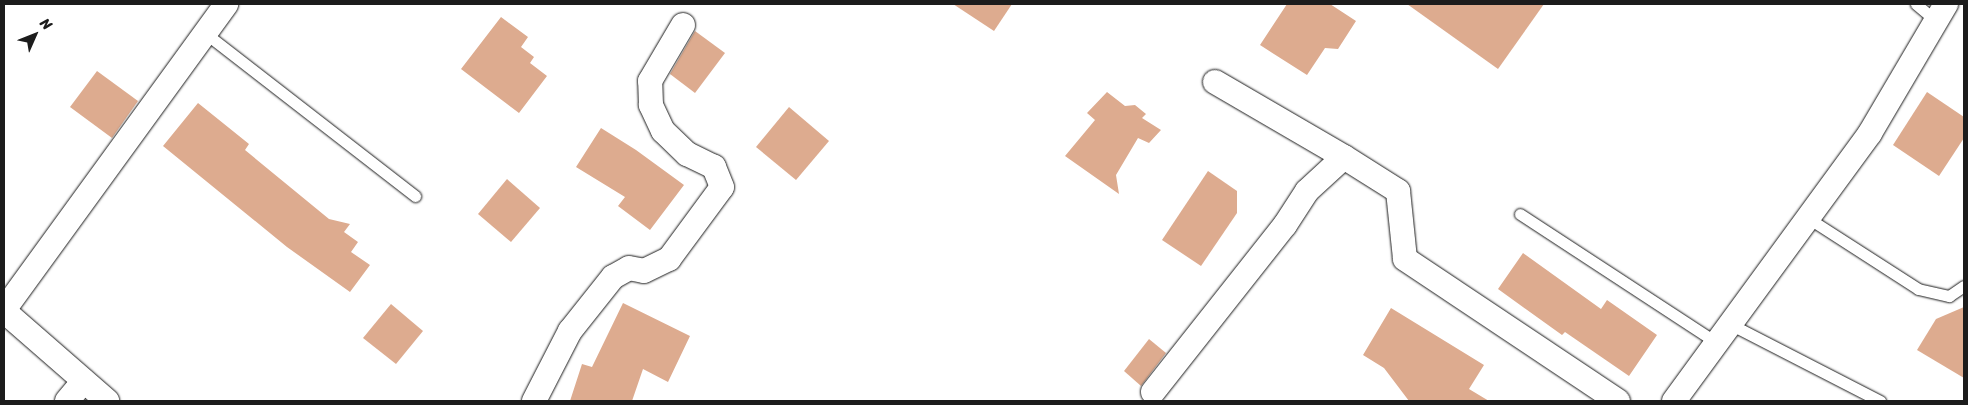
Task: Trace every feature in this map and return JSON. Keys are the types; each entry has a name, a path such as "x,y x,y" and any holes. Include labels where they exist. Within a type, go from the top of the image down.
{"street":[{"path":"107,401 4,310 226,4"},
{"path":"1674,401 1870,133 1941,13"},
{"path":"534,401 570,331 613,276 629,268 644,270 669,259 722,187 714,167 687,154 663,131 651,105 650,81 683,25"},
{"path":"1216,82 1398,191 1405,259 1618,401"},
{"path":"1153,392 1285,225 1307,191 1344,157"},
{"path":"67,401 84,381"}],"lane":[{"path":"1916,4 1941,13"},
{"path":"205,32 415,196"},
{"path":"1520,214 1717,343"},
{"path":"1808,218 1918,289 1949,296 1964,286"},
{"path":"1730,324 1880,401"}],"building":[{"path":"953,4 1012,4 994,31"},
{"path":"1287,4 1330,4 1356,21 1338,49 1325,48 1307,75 1260,45"},
{"path":"1407,4 1544,4 1498,69"},
{"path":"501,17 528,37 521,47 534,57 530,63 547,76 519,113 461,69"},
{"path":"695,31 725,53 695,93 670,74"},
{"path":"97,71 138,101 112,138 70,107"},
{"path":"1107,92 1125,106 1135,105 1146,114 1142,118 1161,130 1149,143 1138,138 1116,175 1119,194 1065,156 1095,120 1087,113"},
{"path":"1927,92 1964,117 1964,138 1939,176 1893,145"},
{"path":"198,103 249,144 245,150 329,219 350,224 344,232 358,242 351,252 370,265 350,292 287,247 163,146"},
{"path":"789,107 829,141 796,180 756,147"},
{"path":"601,128 636,150 684,185 650,230 618,206 625,197 576,167"},
{"path":"1208,171 1237,191 1237,213 1201,266 1162,240"},
{"path":"507,179 540,208 511,242 478,214"},
{"path":"1523,253 1601,309 1607,300 1657,335 1629,376 1565,332 1562,335 1498,289"},
{"path":"623,303 690,336 668,382 643,369 632,401 570,401 582,364 592,367"},
{"path":"391,304 423,331 396,364 363,338"},
{"path":"1964,307 1964,378 1917,350 1936,319"},
{"path":"1391,308 1484,365 1469,389 1489,401 1409,401 1384,368 1363,355"},
{"path":"1149,339 1166,353 1141,386 1124,371"}]}
